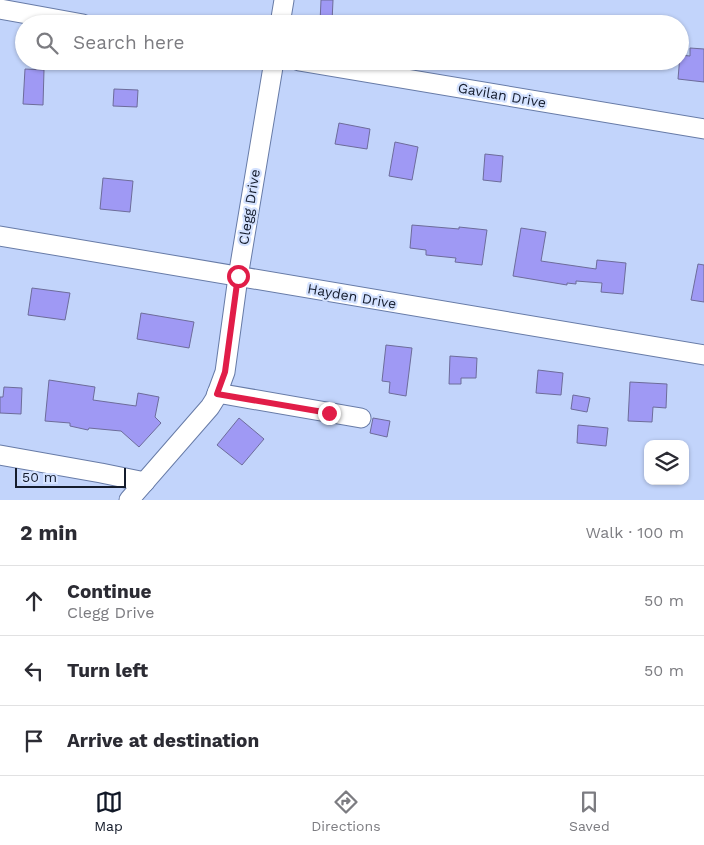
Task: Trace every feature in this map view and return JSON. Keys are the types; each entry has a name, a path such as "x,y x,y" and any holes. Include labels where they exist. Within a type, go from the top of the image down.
{"street":[{"path":"282,15 284,0"},
{"path":"0,9 33,15"},
{"name":"Clegg Drive","path":"129,500 210,407 225,372 238,276 272,70"},
{"name":"Gavilan Drive","path":"353,70 704,129"},
{"name":"Hayden Drive","path":"0,236 704,355"},
{"path":"217,394 361,418"},
{"path":"0,455 145,482"}],"building":[{"path":"321,0 333,0 332,15 320,15"},
{"path":"690,48 704,49 704,82 678,79 679,70 689,70"},
{"path":"25,70 44,70 43,105 23,104"},
{"path":"114,89 138,90 137,107 113,106"},
{"path":"339,123 370,129 367,149 335,144"},
{"path":"395,142 418,147 412,180 389,176"},
{"path":"485,154 503,156 501,182 483,180"},
{"path":"103,178 133,181 130,212 100,209"},
{"path":"412,225 487,230 482,265 455,262 456,258 426,255 426,250 410,248"},
{"path":"521,228 546,232 541,261 596,269 597,260 626,263 623,294 601,292 602,283 576,281 576,284 567,283 567,285 513,276"},
{"path":"698,264 704,265 704,302 691,300"},
{"path":"32,288 70,293 65,320 28,315"},
{"path":"141,313 194,322 189,348 137,339"},
{"path":"386,345 412,348 406,396 389,393 390,382 382,381"},
{"path":"450,356 477,358 476,378 461,378 461,384 449,384"},
{"path":"538,370 563,373 561,395 536,393"},
{"path":"49,380 95,387 93,400 136,406 138,393 159,397 155,417 161,423 139,447 121,431 89,428 88,430 70,426 70,423 45,421"},
{"path":"630,382 667,384 666,408 653,407 652,422 628,421"},
{"path":"4,387 22,388 21,414 0,413 0,397 3,397"},
{"path":"573,395 590,398 587,412 571,409"},
{"path":"239,418 264,439 242,465 217,445"},
{"path":"373,418 390,421 387,437 370,433"},
{"path":"578,425 608,428 606,446 577,443"}],"route":[{"path":"238,276 225,372 217,394 329,413"}]}
